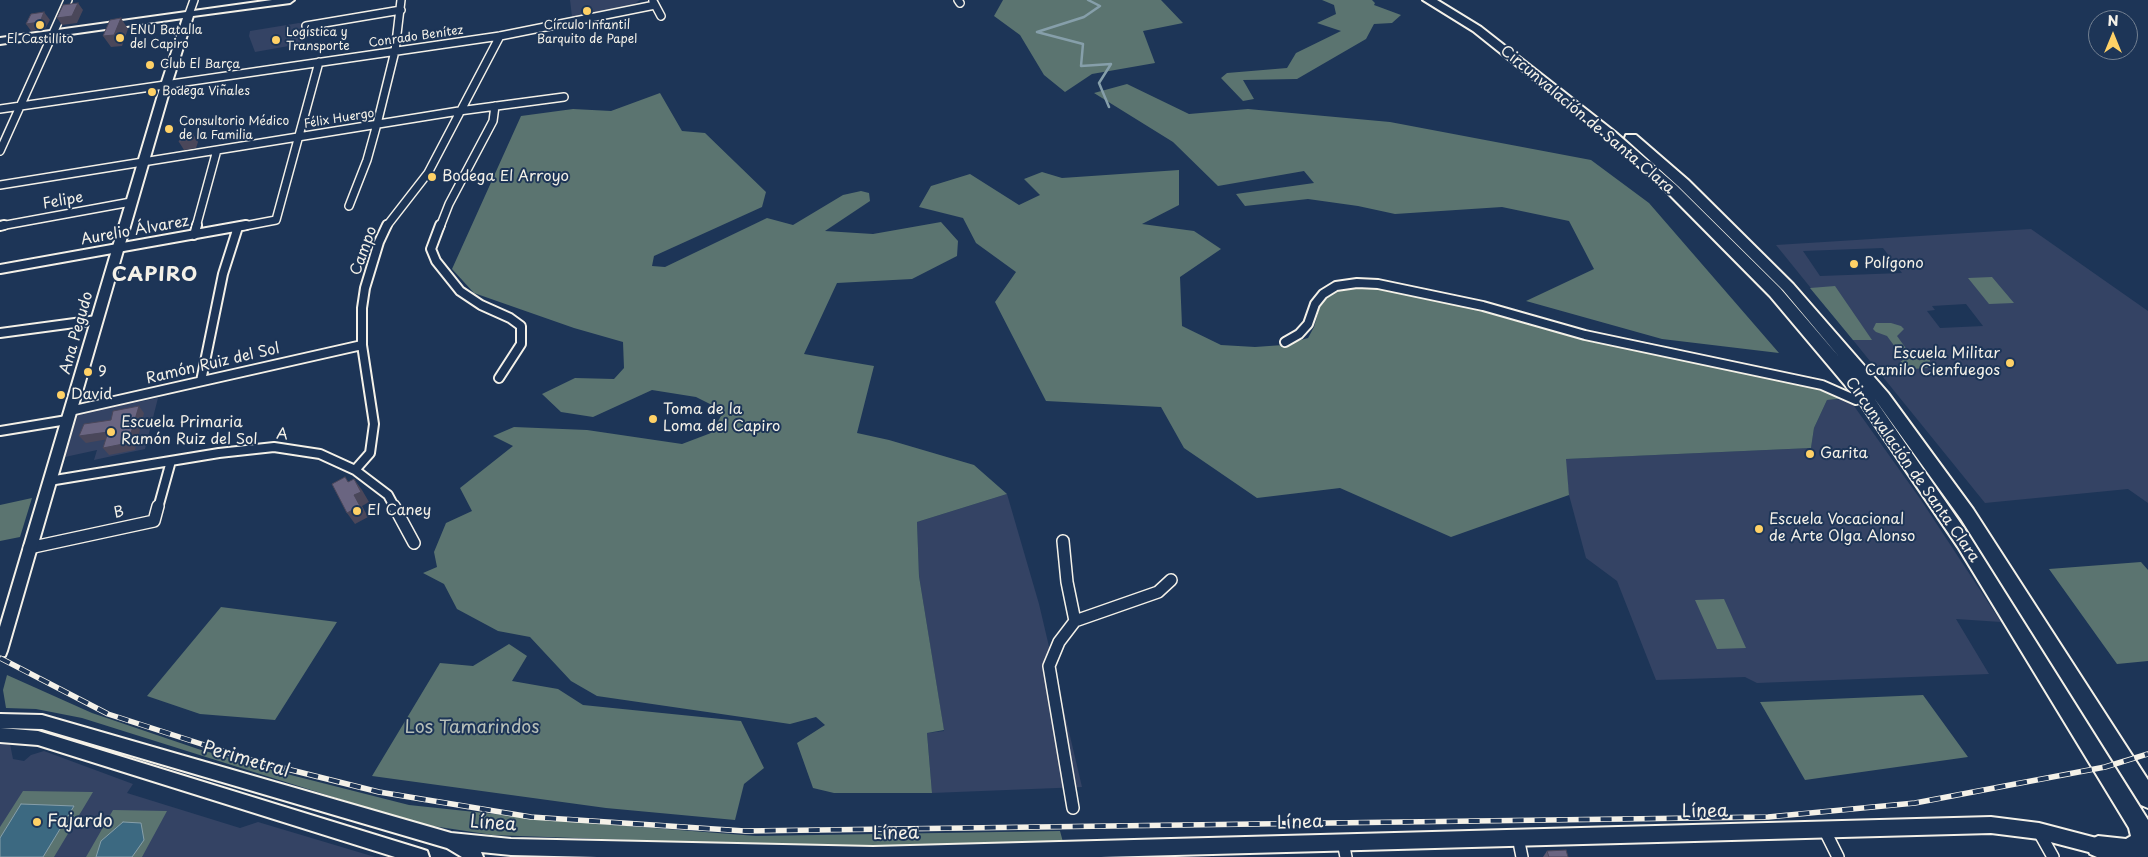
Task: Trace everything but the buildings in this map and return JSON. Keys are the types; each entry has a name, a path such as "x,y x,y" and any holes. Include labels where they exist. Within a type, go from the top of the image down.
{"highway":[{"name":"Circunvalación de Santa Clara","path":"1429,0 1477,30 1611,135 1671,188 1775,292 1967,514 2148,798"},
{"name":"Circunvalación de Santa Clara","path":"1445,0 1489,27 1623,131 1683,183 1788,287 1868,399 1964,542 2143,831"},
{"path":"2098,847 2127,850 2138,845 2143,831"}],"main road":[{"path":"0,41 187,20 221,10 290,0"},
{"name":"Ana Pegudo","path":"0,651 166,85 187,20"},
{"name":"Perimetral","path":"0,721 42,722 450,841 475,857"},
{"path":"2,733 38,738 422,857"},
{"name":"Línea","path":"450,841 512,852 545,847 740,854 873,856 1345,850 1518,837 1991,825 2039,831 2098,847 2148,857"},
{"path":"497,857 512,852"}],"street":[{"path":"0,151 68,0"},
{"path":"187,20 194,0"},
{"path":"349,206 367,160 378,124 395,51 401,0"},
{"path":"654,2 661,16"},
{"name":"Conrado Benítez","path":"0,109 500,36 654,2"},
{"path":"306,26 401,10"},
{"name":"Campo","path":"355,470 370,453 374,424 362,345 362,308 365,288 379,242 388,225 428,173 500,36"},
{"path":"299,137 318,62"},
{"name":"Félix Huergo","path":"0,185 459,111 564,97"},
{"path":"495,106 493,121 449,204 431,249 436,261 460,291 481,305 510,318 521,326 521,344 499,378"},
{"name":"Aurelio Álvarez","path":"0,270 276,220 299,137"},
{"path":"194,235 217,150"},
{"name":"Felipe","path":"0,226 132,202"},
{"path":"201,381 223,274 238,227"},
{"path":"1285,342 1299,334 1308,324 1315,304 1323,294 1336,286 1357,283 1378,284 1483,306 1585,335 1822,386 1868,399"},
{"path":"0,332 97,320"},
{"name":"Ramón Ruiz del Sol","path":"0,431 201,381 362,345"},
{"name":"A","path":"49,481 219,453 274,447 320,454 355,470 388,495 414,543"},
{"name":"B","path":"29,548 154,521 171,461"},
{"path":"1063,541 1067,582 1076,621"},
{"path":"1073,808 1049,666 1059,642 1076,621 1158,592 1171,580"},
{"path":"1824,829 1838,857"},
{"path":"2039,831 2053,857"},
{"path":"1518,837 1522,857"}],"shaded area":[{"name":"Círculo Infantil Barquito de Papel","path":"570,0 640,0 634,4 572,17"},
{"name":"Logística y Transporte","path":"299,23 303,24 300,44 255,52 249,36 250,31"},
{"name":"Escuela Militar Camilo Cienfuegos","path":"2031,229 2148,311 2148,503 2128,489 1985,503 1776,245","holes":["1883,248 1902,273 1820,276 1803,251","1966,304 1983,326 1940,328 1927,311 1935,310 1932,306"]},
{"name":"Escuela Primaria Ramón Ruiz del Sol","path":"158,398 145,449 94,460 97,450 65,457 78,414"},
{"name":"Escuela Vocacional de Arte Olga Alonso","path":"1849,399 1921,500 2001,622 1956,619 1989,674 1757,683 1745,677 1656,680 1617,581 1586,558 1569,495 1565,459 1811,448 1814,428 1827,400"},
{"path":"1007,494 1039,604 1082,787 932,793 927,733 944,731 919,576 917,522"},
{"path":"0,744 10,744 13,759 24,761 31,755 44,751 133,784 127,793 240,828 258,822 375,857 0,857"},
{"name":"Fajardo","path":"21,804 74,806 43,857 0,857 0,838"},
{"path":"123,822 141,823 144,840 132,857 96,857 101,841"}],"green space":[{"path":"1003,0 1161,0 1183,23 1143,31 1155,63 1092,74 1065,92 1044,75 1020,35 994,16"},
{"path":"1322,0 1372,0 1375,3 1374,5 1401,15 1392,23 1374,24 1366,39 1297,79 1243,80 1254,99 1243,101 1221,78 1227,73 1287,68 1296,53 1341,31 1317,23 1336,14 1334,5"},
{"path":"1127,84 1189,114 1248,109 1390,122 1591,160 1649,203 1779,353 1662,339 1526,301 1594,269 1569,221 1502,207 1395,214 1358,206 1308,199 1245,206 1236,194 1314,183 1304,171 1218,186 1173,142 1094,93"},
{"path":"660,93 682,131 705,133 766,192 762,207 654,256 652,266 665,267 767,218 793,225 843,195 861,191 869,193 870,201 825,231 873,234 941,222 958,241 957,256 912,279 837,283 804,354 874,366 857,433 889,440 974,465 1007,494 917,522 919,576 944,730 927,733 932,793 834,793 813,788 797,743 825,725 816,717 790,724 597,696 571,681 530,637 498,631 457,609 444,584 423,573 437,567 434,552 446,523 472,511 460,488 513,446 493,436 514,427 587,430 682,444 711,433 724,411 696,397 652,390 593,417 561,412 542,394 575,378 614,379 624,368 623,342 574,328 474,293 452,269 521,116 573,109 611,111"},
{"path":"1179,170 1179,205 1142,224 1194,231 1221,249 1180,277 1182,326 1221,345 1255,347 1283,345 1308,338 1314,327 1320,306 1327,295 1341,288 1398,289 1826,389 1837,394 1838,399 1827,400 1814,428 1811,448 1566,459 1569,495 1451,537 1340,488 1257,498 1184,448 1161,407 1046,401 995,302 1016,272 976,243 963,218 919,207 931,186 970,174 1019,205 1040,195 1024,179 1042,172 1062,178"},
{"path":"1992,277 2014,303 1989,304 1968,278"},
{"path":"1835,286 1872,340 1853,340 1810,288"},
{"path":"1876,323 1891,323 1901,326 1904,329 1897,336 1910,354 1930,360 1929,366 1927,368 1912,369 1898,364 1904,359 1887,336 1873,329"},
{"path":"32,498 20,537 0,541 0,505"},
{"path":"2141,562 2148,570 2148,661 2117,664 2049,569"},
{"path":"1724,599 1746,648 1717,649 1695,600"},
{"path":"221,607 337,622 275,720 200,714 147,696"},
{"name":"Los Tamarindos","path":"509,644 527,656 512,681 558,689 583,705 741,721 764,768 744,784 735,820 606,808 372,776 440,663 473,666"},
{"path":"7,675 92,713 198,749 409,805 551,820 756,836 1060,831 1063,842 873,849 493,835 419,824 82,718 36,709 6,708 3,690"},
{"path":"1923,695 1968,757 1805,780 1760,702"},
{"name":"Fajardo","path":"23,791 93,792 54,857 0,857 0,827"},
{"path":"113,810 167,811 142,857 86,857"}],"waterway":[{"path":"1088,0 1100,6 1084,17 1037,32 1083,44 1081,66 1111,64 1099,83 1109,107"}],"railway":[{"path":"0,658 108,714 251,760 379,792 531,817 745,831 1768,817 1915,803 2105,767 2148,754"}],"place":[{"name":"Círculo Infantil Barquito de Papel","path":"587,11"},
{"name":"El Castillito","path":"40,25"},
{"name":"ENU Batalla del Capiro","path":"120,38"},
{"name":"Logística y Transporte","path":"276,40"},
{"name":"Club El Barça","path":"150,65"},
{"name":"Bodega Viñales","path":"152,92"},
{"name":"Consultorio Médico de la Familia","path":"169,129"},
{"name":"Bodega El Arroyo","path":"432,177"},
{"name":"Polígono","path":"1854,264"},
{"name":"Escuela Militar Camilo Cienfuegos","path":"2010,363"},
{"name":"9","path":"88,372"},
{"name":"David","path":"61,395"},
{"name":"Toma de la Loma del Capiro","path":"653,419"},
{"name":"Escuela Primaria Ramón Ruiz del Sol","path":"111,432"},
{"name":"Garita","path":"1810,454"},
{"name":"El Caney","path":"357,511"},
{"name":"Escuela Vocacional de Arte Olga Alonso","path":"1759,529"},
{"name":"Fajardo","path":"37,822"}],"district":[{"name":"CAPIRO","path":"155,275"}]}
